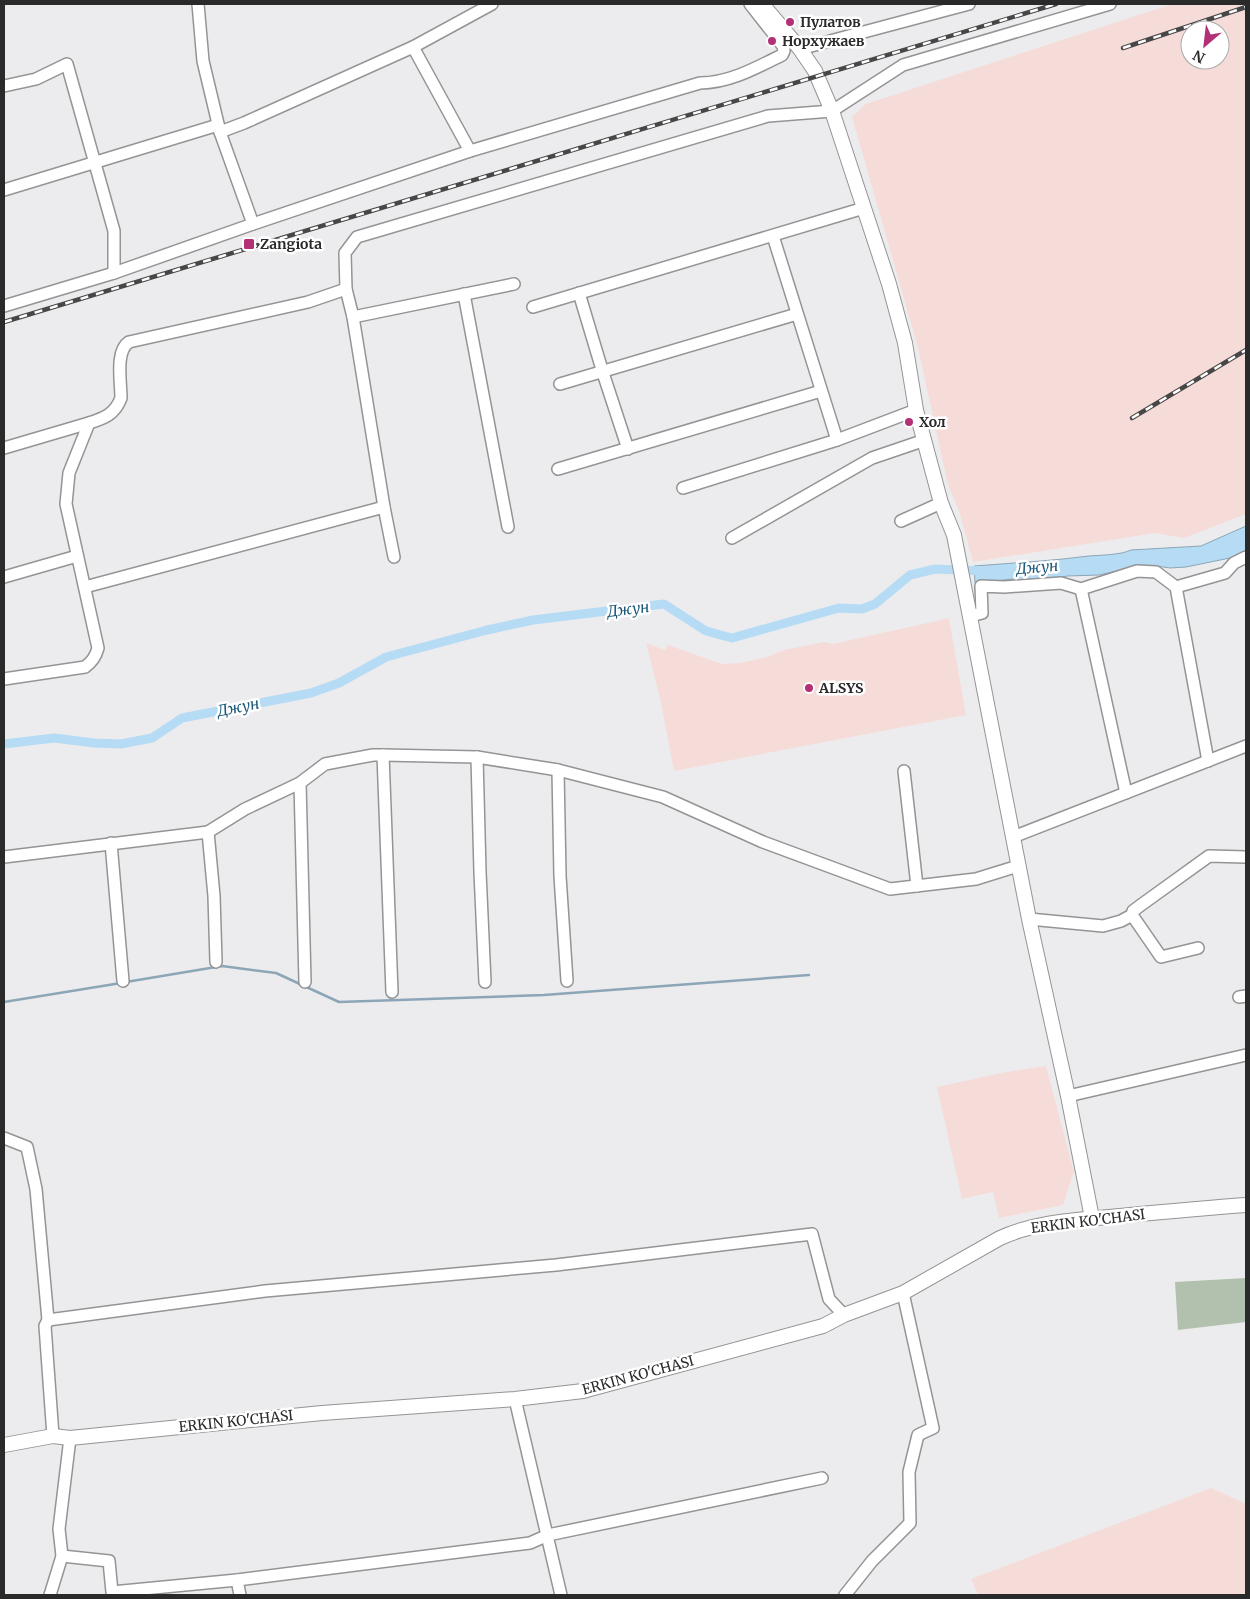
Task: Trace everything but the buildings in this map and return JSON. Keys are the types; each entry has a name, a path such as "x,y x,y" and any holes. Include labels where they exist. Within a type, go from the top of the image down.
{"main road":[{"path":"762,4 800,49 815,71 832,111 889,284 905,343 916,410 941,503 954,535 1018,866 1068,1096 1092,1218"},
{"name":"ERKIN KO'CHASI","path":"4,1444 53,1436 70,1438 322,1413 515,1399 583,1391 823,1326 844,1315 903,1293 1015,1231 1092,1218 1246,1204"}],"street":[{"path":"198,4 204,61 219,129 253,224"},
{"path":"4,190 94,162 244,123 413,46 492,4"},
{"path":"4,306 114,273 470,151 700,83 713,83 735,76 782,55 784,51 783,46 750,4"},
{"path":"800,49 969,4"},
{"path":"394,557 384,507 354,317 346,289 345,253 357,237 768,116 832,111 903,65 1110,4"},
{"path":"413,46 470,151"},
{"path":"4,86 36,79 67,64 114,231 114,273"},
{"path":"533,307 864,208"},
{"path":"773,236 836,440"},
{"path":"354,317 514,284"},
{"path":"4,448 106,418 116,410 121,398 121,352 125,344 308,302 346,289"},
{"path":"579,293 628,449"},
{"path":"464,294 508,527"},
{"path":"560,384 603,373 797,314"},
{"path":"558,470 821,391"},
{"path":"683,488 836,440 916,410"},
{"path":"4,679 85,667 90,663 98,648 86,586 76,556 66,504 69,473 89,423"},
{"path":"732,538 872,458 925,440"},
{"path":"901,520 941,503"},
{"path":"86,586 384,507"},
{"path":"4,577 76,556"},
{"path":"1176,586 1224,573 1234,563 1246,557"},
{"path":"971,616 982,614 981,586 1004,587 1061,583 1081,589 1137,571 1156,572 1176,586 1208,762"},
{"path":"1081,589 1126,793"},
{"path":"1013,836 1246,746"},
{"path":"384,754 392,992"},
{"path":"4,857 208,832 245,809 300,783 325,764 384,754 477,757 558,770 663,796 763,842 890,889 976,879 1018,866"},
{"path":"477,757 485,982"},
{"path":"558,770 560,876 567,981"},
{"path":"904,771 917,886"},
{"path":"300,783 305,982"},
{"path":"208,832 215,913 216,962"},
{"path":"111,843 123,981"},
{"path":"1029,919 1104,926 1121,921 1132,915 1141,905 1209,856 1246,857"},
{"path":"1132,915 1161,957 1198,948"},
{"path":"1068,1096 1246,1055"},
{"path":"4,1138 27,1147 36,1189 48,1320 45,1326 53,1436"},
{"path":"48,1320 264,1291 556,1265 812,1234 829,1299 844,1315"},
{"path":"845,1595 872,1561 910,1523 909,1472 918,1435 932,1428 903,1293"},
{"path":"515,1399 561,1595"},
{"path":"50,1595 62,1556 59,1529 70,1438"},
{"path":"62,1556 109,1561 112,1592 237,1580 530,1543 548,1535 822,1478"},
{"path":"237,1580 240,1595"}],"shaded area":[{"path":"1172,4 1246,4 1246,514 1184,538 1155,533 973,562 959,511 948,485 918,348 852,117 866,104"},
{"name":"ALSYS","path":"949,618 966,715 674,771 661,703 646,643 665,650 668,645 722,664 740,663 767,657 784,650 824,642 833,644"},
{"path":"1046,1066 1074,1172 1063,1205 999,1218 993,1192 962,1199 937,1087 1006,1072"},
{"path":"1211,1488 1246,1504 1246,1595 978,1595 971,1579"}],"green space":[{"path":"1246,1278 1246,1322 1178,1330 1175,1282"}],"water":[{"path":"1246,526 1246,552 1230,558 1186,567 1134,567 1099,575 1067,576 1036,583 1013,579 975,583 974,566 1046,561 1122,553 1131,550 1201,546"}],"waterway":[{"name":"Джун","path":"4,744 54,738 121,744 152,738 182,718 311,693 339,683 386,657 487,630 533,620 664,604 706,631 732,638 839,608 862,609 875,604 910,575 935,569 985,571"},
{"path":"126,982 222,966 276,973 339,1002 544,995 809,975"},
{"path":"4,1002 121,983"}],"railway":[{"path":"4,322 1056,4"},
{"path":"1123,48 1246,7"},
{"path":"1132,418 1246,350"}],"place":[{"name":"Пулатов","path":"790,22"},
{"name":"Норхужаев","path":"772,41"},
{"name":"Zangiota","path":"249,244"},
{"name":"Хол","path":"909,422"},
{"name":"ALSYS","path":"809,688"}]}
